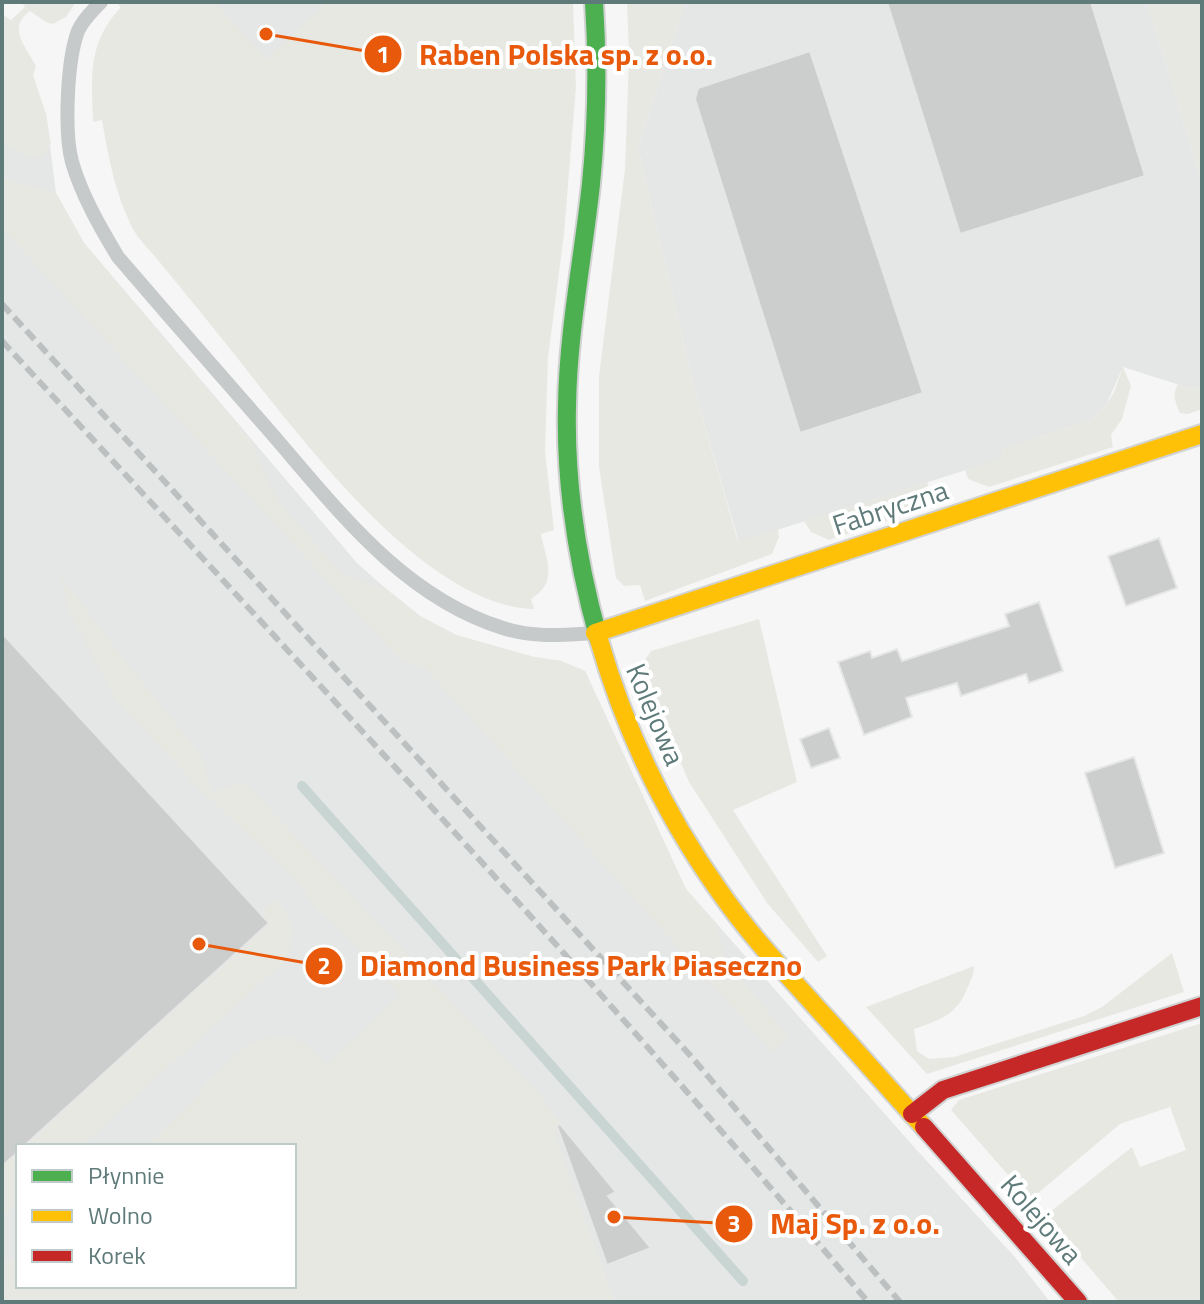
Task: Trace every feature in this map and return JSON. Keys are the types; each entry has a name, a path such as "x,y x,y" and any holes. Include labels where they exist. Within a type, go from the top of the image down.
{"street":[{"name":"Kolejowa","path":"594,2 597,38 595,130 566,402 572,515 595,633 612,688 645,766 685,840 709,876 761,944 1078,1302"},
{"name":"Fabryczna","path":"595,633 1202,434"},
{"path":"912,1114 943,1090 1202,1006"}],"lane":[{"path":"101,2 78,31 73,50 68,89 69,135 71,157 92,213 118,257 357,530 411,580 459,610 506,629 532,635 595,633"}],"shaded area":[{"path":"21,2 76,2 66,17 53,24 30,11 20,24 21,38 36,66 33,75 46,114 51,144 40,158 24,155 2,143 2,14 11,20 25,7"},
{"path":"116,2 338,2 262,62 136,24"},
{"path":"126,2 215,2 266,59 328,2 573,2 576,87 564,234 548,358 545,451 554,530 541,534 548,578 540,592 531,599 534,609 489,600 444,576 400,542 315,455 136,234 116,187 102,120 93,122 94,57 105,29"},
{"path":"627,2 685,2 638,148 697,399 738,541 778,529 779,537 772,554 645,601 640,585 624,586 616,578 599,467 599,376 625,169 629,57"},
{"path":"685,2 1147,2 1202,182 1202,386 1192,389 1123,367 1106,405 1091,420 1002,449 1004,458 739,542 697,399 638,148"},
{"path":"1147,2 1202,2 1202,182"},
{"path":"2,35 46,114 56,193 84,243 357,563 384,587 420,616 456,635 534,657 561,661 585,671 686,889 1014,1256 1050,1302 614,1302 553,1132 562,1126 296,1146 16,1144 16,1260 2,1263"},
{"path":"2,178 56,193 84,243 252,442 281,505 342,573 369,585 384,587 420,616 456,635 534,657 561,661 585,671 686,889 717,924 724,958 789,1038 773,1052 425,668 400,660 2,228"},
{"path":"1123,367 1131,386 1122,419 1111,435 1113,447 989,487 968,479 965,470 1003,458 1001,449 1091,420 1114,392"},
{"path":"1178,384 1192,389 1202,386 1202,409 1188,414 1180,413 1175,398"},
{"path":"928,482 927,491 914,512 829,540 811,532 804,521"},
{"path":"60,575 201,755 212,792 244,782 540,1095 563,1126 554,1133 614,1302 2,1302 2,1263 16,1260 16,1288 296,1288 296,1144 148,1144 196,1098 206,1082 251,1042 280,1036 293,1038 305,1044 327,1064 400,995 332,921 315,908 299,883 200,789 116,700 69,611"},
{"path":"759,619 797,782 733,810 827,956 818,962 767,903 689,782 640,667 651,651"},
{"path":"275,899 287,914 292,935 285,961 83,1144 26,1144 269,924 259,913"},
{"path":"1172,953 1184,992 927,1074 866,1007 974,966 970,982 957,1006 938,1020 914,1029 917,1051 929,1059 954,1057 1084,1016 1102,1007"},
{"path":"1202,1023 1202,1302 1119,1302 1045,1216 1132,1147 1140,1167 1186,1150 1170,1107 1120,1124 1030,1200 951,1110 959,1100"},
{"path":"16,1154 16,1205 2,1217 2,1166"}],"building":[{"path":"887,2 1091,2 1145,176 960,234"},
{"path":"810,51 923,393 800,433 695,99 698,88"},
{"path":"1159,538 1177,588 1126,606 1108,556"},
{"path":"1039,602 1063,671 1029,683 1026,674 961,696 957,683 906,698 912,717 864,735 838,662 870,651 872,658 897,649 902,661 1009,626 1005,614"},
{"path":"2,633 269,923 26,1144 16,1144 16,1154 2,1166"},
{"path":"829,728 840,758 811,768 800,739"},
{"path":"1134,757 1164,853 1115,868 1085,773"},
{"path":"560,1124 616,1192 608,1196 651,1248 607,1265 557,1126"}],"waterway":[{"path":"302,786 743,1281"}],"railway":[{"path":"2,304 689,1054 900,1302"},
{"path":"2,341 549,936 868,1302"}],"traffic: fast":[{"path":"594,2 595,138 570,350 567,436 574,524 599,640"}],"traffic: slow":[{"path":"595,633 1202,434"},
{"path":"599,640 634,739 664,802 700,863 755,937 924,1127"}],"traffic: jam":[{"path":"912,1114 943,1090 1202,1006"},
{"path":"924,1127 1078,1302"}],"place":[{"name":"Raben Polska sp. z o.o.","path":"266,34"},
{"name":"Diamond Business Park Piaseczno","path":"199,944"},
{"name":"Maj Sp. z o.o.","path":"614,1217"}]}
